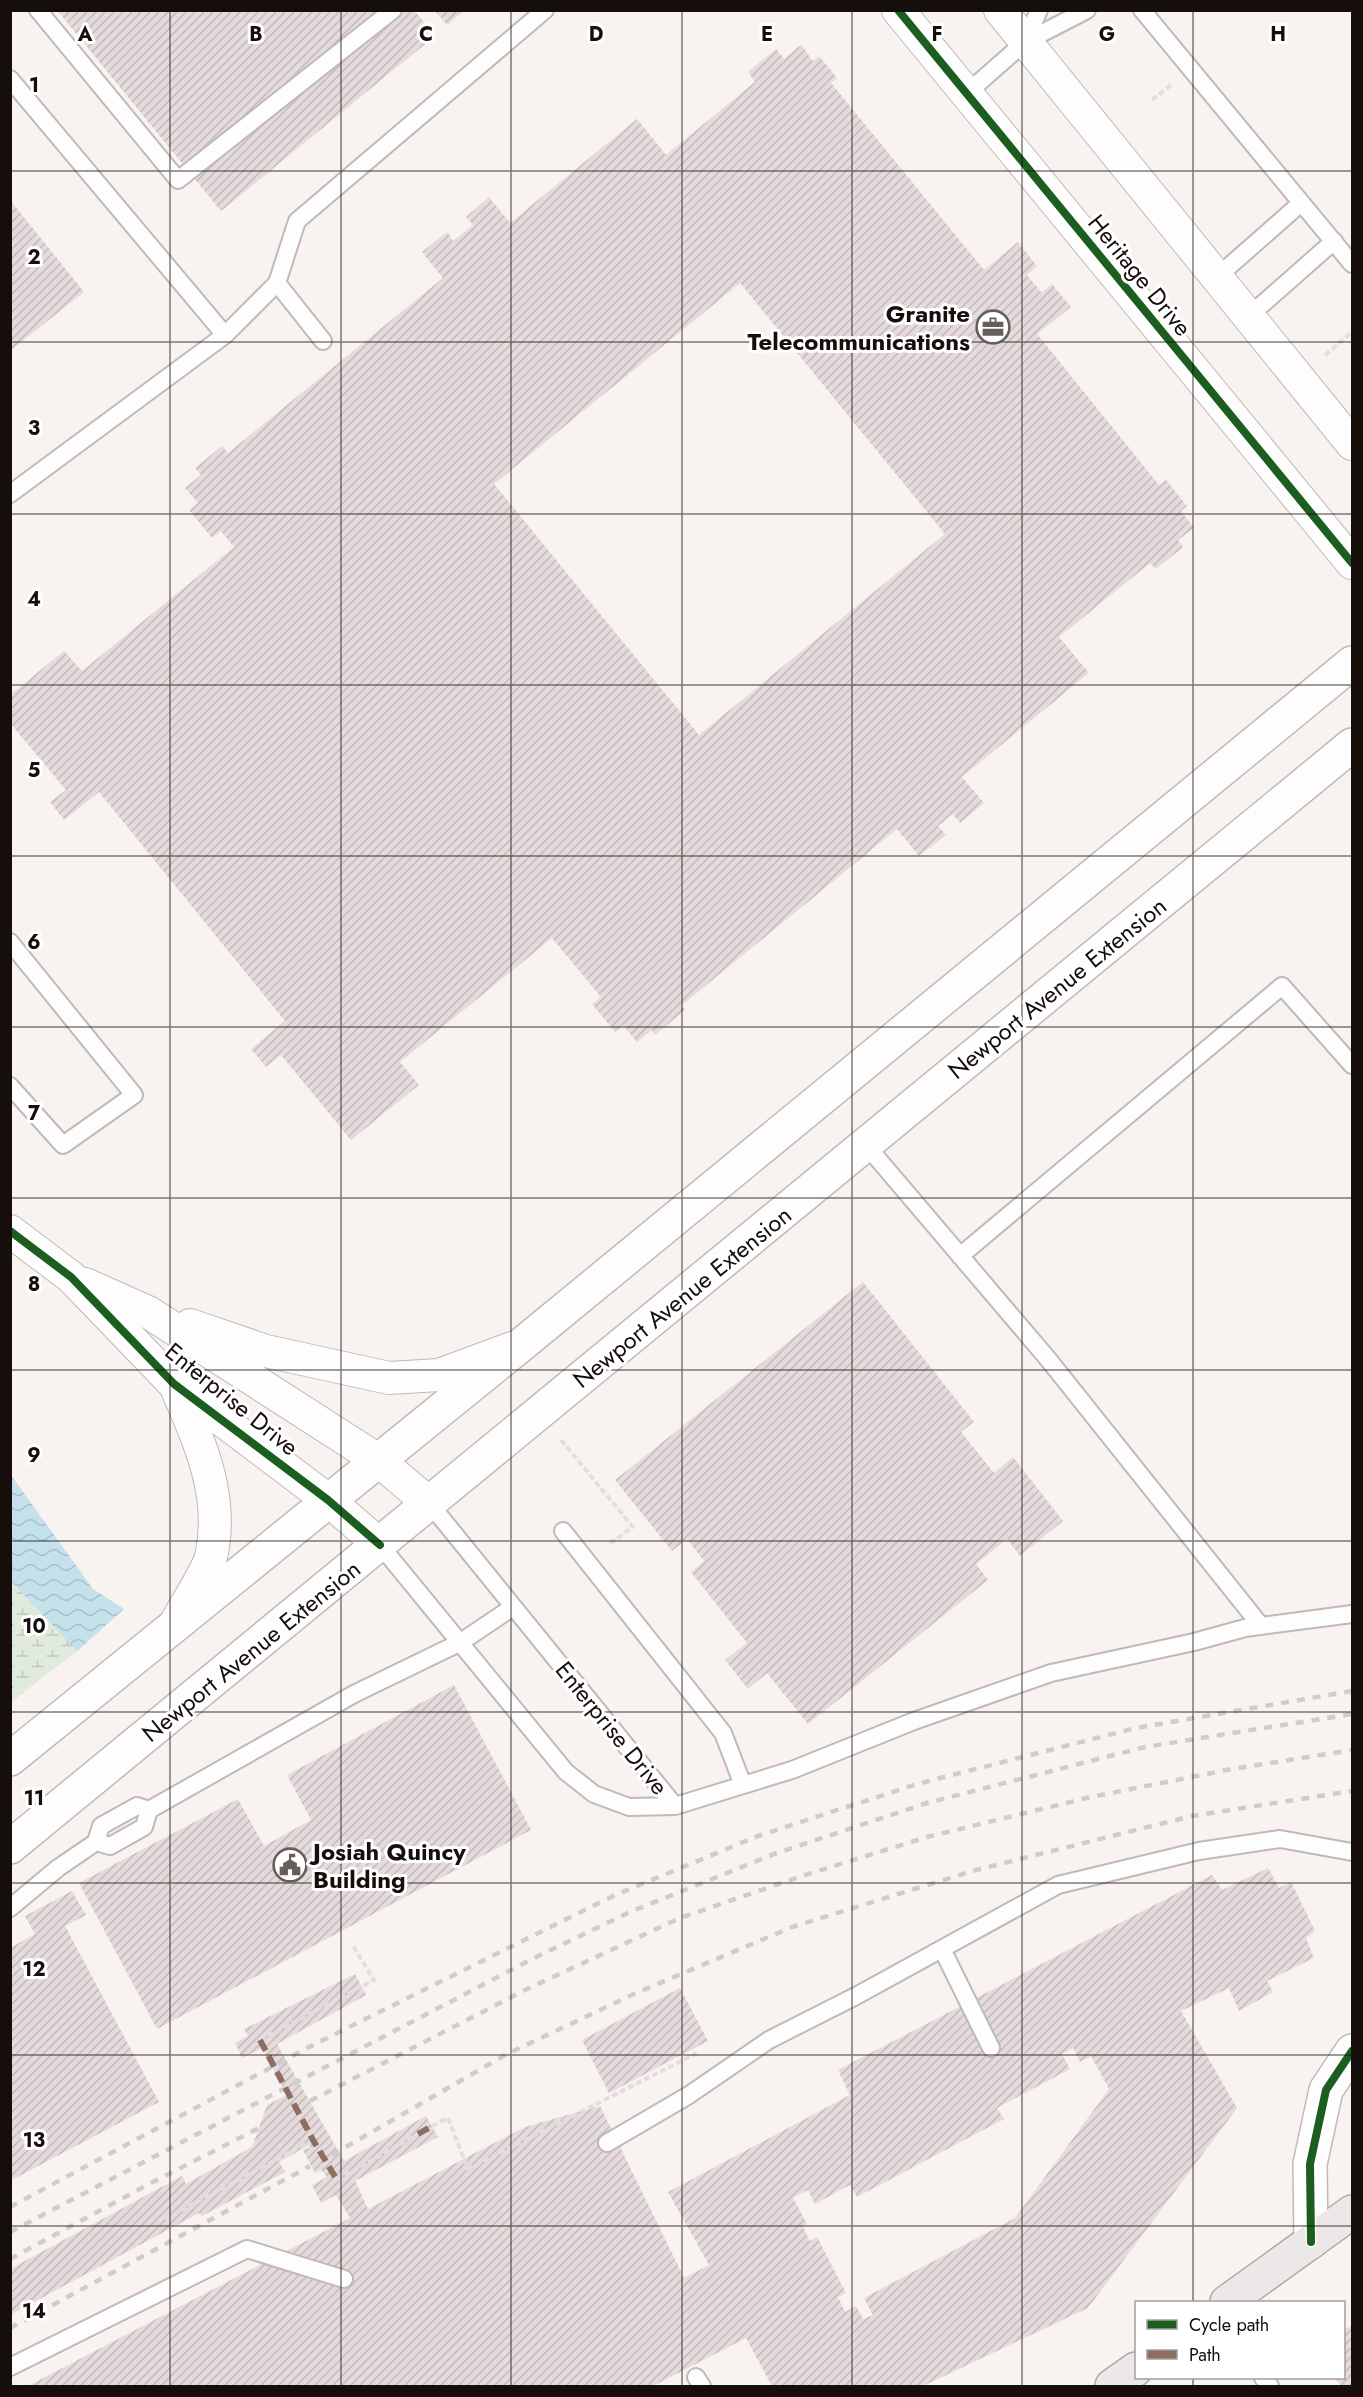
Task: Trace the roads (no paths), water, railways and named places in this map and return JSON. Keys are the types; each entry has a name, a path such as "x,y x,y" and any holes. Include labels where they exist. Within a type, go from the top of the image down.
{"main road":[{"path":"10,1759 521,1345 1353,663"},
{"name":"Newport Avenue Extension","path":"10,1847 1353,745"},
{"path":"1311,2242 1310,2164 1326,2090 1353,2051"},
{"path":"1228,2301 1353,2212"}],"street":[{"name":"Heritage Drive","path":"898,10 1353,563"},
{"path":"1000,10 1351,440"},
{"name":"Enterprise Drive","path":"10,1230 71,1277 174,1384 328,1500 380,1545"},
{"name":"Enterprise Drive","path":"71,1277 148,1312 266,1351 389,1378 439,1376 521,1345"},
{"name":"Enterprise Drive","path":"148,1312 378,1460 430,1504"},
{"name":"Enterprise Drive","path":"174,1384 205,1456 215,1510 211,1559 174,1626"}],"lane":[{"path":"38,10 178,180 393,10"},
{"path":"10,494 225,335 277,283 297,221 545,10"},
{"path":"1025,42 1039,10"},
{"path":"967,93 1025,42 1087,10"},
{"path":"1142,10 1353,264"},
{"path":"10,79 225,335"},
{"path":"1217,277 1302,203"},
{"path":"1249,316 1334,241"},
{"path":"277,283 323,341"},
{"path":"10,942 135,1095 63,1146 10,1086"},
{"path":"960,1256 1282,986 1353,1065"},
{"path":"866,1145 1048,1359 1261,1626"},
{"name":"Enterprise Drive","path":"430,1504 675,1806"},
{"path":"563,1531 723,1733 743,1785"},
{"name":"Enterprise Drive","path":"380,1545 566,1772 594,1794 629,1807 675,1806"},
{"path":"10,1908 58,1868 96,1842 110,1846 144,1827 149,1810 354,1694 461,1642 513,1607"},
{"path":"675,1806 792,1770 914,1721 1051,1673 1261,1626 1353,1614"},
{"path":"607,2143 689,2095 770,2040 1058,1885 1199,1851 1280,1839 1353,1852"},
{"path":"942,1949 991,2048"},
{"path":"10,2367 247,2249 344,2279"}],"water":[{"path":"10,1474 93,1589 124,1609 77,1651 11,1581"}],"railway":[{"path":"10,2207 313,2045 613,1896 758,1836 917,1784 1136,1728 1352,1691"},
{"path":"10,2232 532,1959 630,1912 774,1854 927,1803 1145,1747 1352,1714"},
{"path":"310,2101 525,1990 680,1918 802,1876 927,1837 1091,1797 1232,1769 1352,1750"},
{"path":"332,2155 507,2054 634,1994 792,1927 976,1870 1192,1816 1352,1791"},
{"path":"10,2259 259,2128"},
{"path":"10,2328 310,2166"}],"place":[{"name":"Granite Telecommunications","path":"993,327"},
{"name":"Josiah Quincy Building","path":"290,1865"}]}
